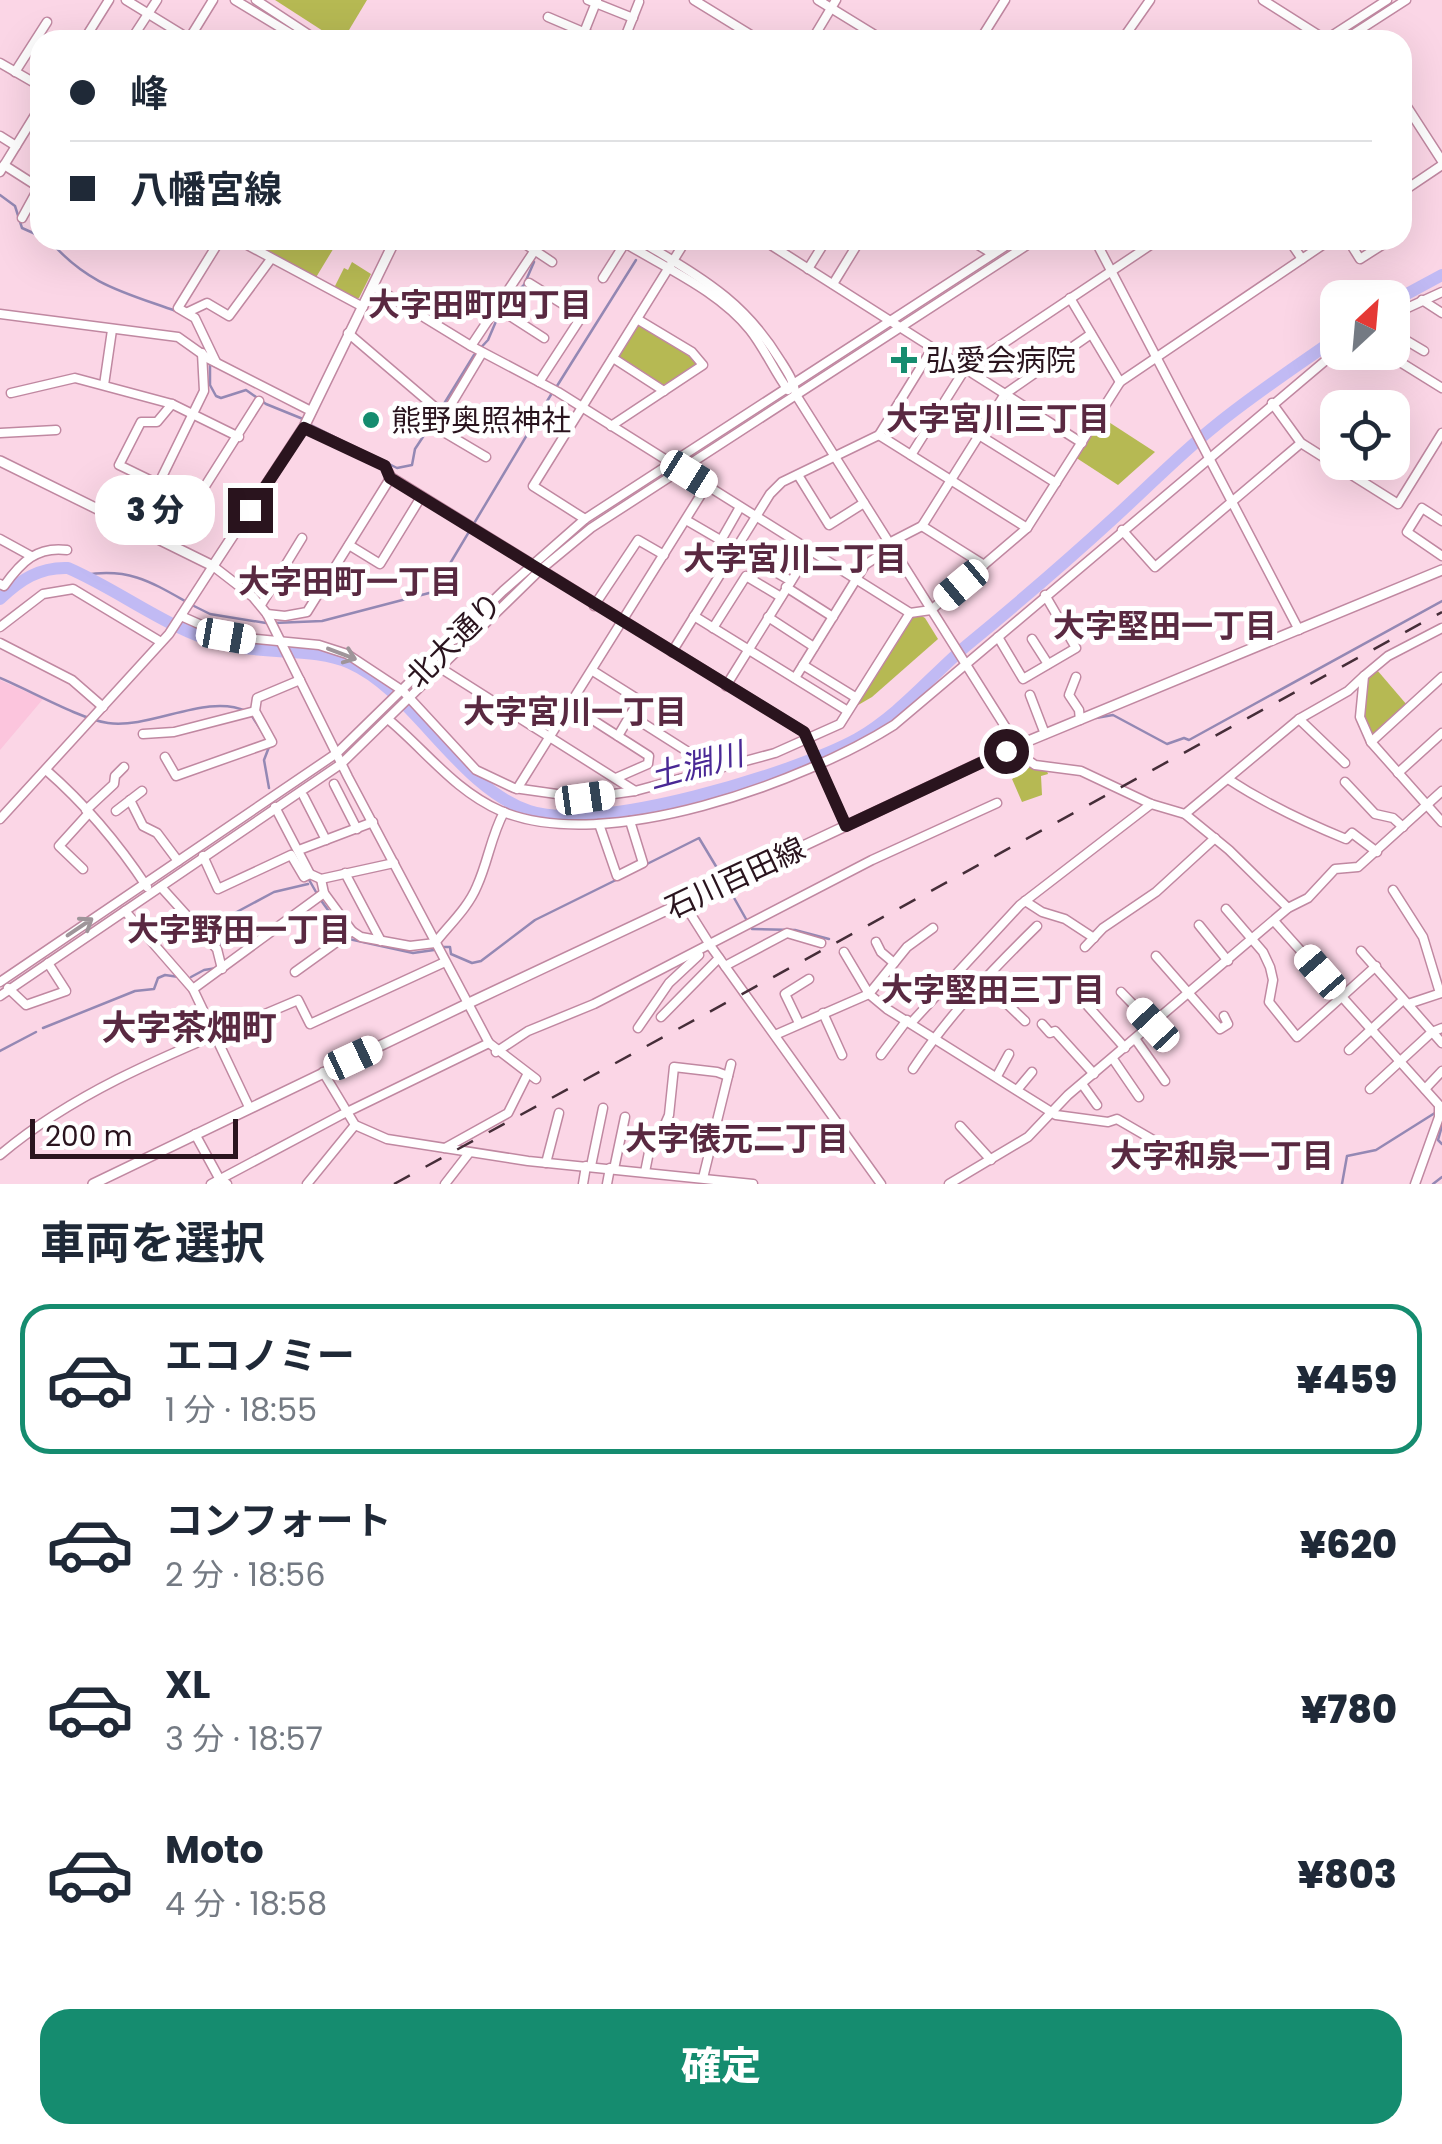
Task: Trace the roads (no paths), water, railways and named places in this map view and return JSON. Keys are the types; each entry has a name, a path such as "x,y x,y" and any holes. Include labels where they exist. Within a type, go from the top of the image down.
{"main road":[{"path":"0,461 214,566 307,421 390,250"},
{"name":"石川百田線","path":"93,1184 1016,746 1442,570"}],"street":[{"path":"90,30 109,0"},
{"path":"126,0 174,30"},
{"path":"138,30 157,0"},
{"path":"196,30 213,0"},
{"path":"236,0 285,30"},
{"path":"256,0 302,30"},
{"path":"694,0 742,30"},
{"path":"818,0 834,4 869,30"},
{"path":"986,30 1005,0"},
{"path":"1129,30 1150,0"},
{"path":"1262,0 1276,4 1312,30"},
{"path":"1341,30 1386,0"},
{"path":"1360,30 1406,0"},
{"path":"584,30 593,1 633,18"},
{"path":"628,30 640,2"},
{"path":"818,30 834,4"},
{"path":"548,17 571,30"},
{"path":"43,30 47,22"},
{"path":"15,72 30,52"},
{"path":"0,63 30,80"},
{"path":"1412,115 1442,163 1412,185"},
{"path":"30,123 2,169 30,183"},
{"path":"0,136 16,146"},
{"path":"22,218 30,205"},
{"path":"158,484 204,391 210,359 195,318 178,308 214,250"},
{"path":"256,250 363,307"},
{"path":"486,457 437,428 440,412 478,350 496,308 536,250 552,262"},
{"path":"603,278 618,250"},
{"path":"638,250 733,300 751,317 1016,746 1035,765 1082,771 1151,804 1185,814 1216,838 1288,908"},
{"path":"651,250 670,266"},
{"path":"585,519 533,486 680,250"},
{"path":"778,250 1082,442"},
{"path":"808,269 820,250"},
{"path":"832,284 854,250"},
{"path":"986,250 993,254"},
{"name":"北大通り","path":"0,982 338,753 585,519 792,389 1000,250"},
{"path":"0,996 341,764 442,668 535,568 792,389 899,328 1020,250"},
{"path":"1101,250 1299,630"},
{"path":"911,455 965,369 1143,250"},
{"path":"1296,250 1302,259"},
{"path":"373,286 612,426 910,612 931,610 1027,528 1120,382 1315,250"},
{"path":"1354,250 1360,260 1375,250"},
{"path":"188,312 207,303 229,316 272,259"},
{"path":"529,284 582,316 539,382"},
{"path":"1410,306 1442,292"},
{"path":"1070,298 1120,382"},
{"path":"1422,300 1442,313"},
{"path":"496,308 544,338"},
{"path":"0,314 178,338 385,466 390,478 804,732 846,826"},
{"path":"612,426 703,365 692,352 637,319"},
{"path":"104,385 112,330"},
{"path":"348,332 440,412"},
{"path":"795,678 869,560 922,526 1004,394 1091,334"},
{"path":"1410,343 1424,351"},
{"path":"672,652 770,494 782,482 880,435 932,349"},
{"path":"613,358 664,391"},
{"path":"390,718 475,798 504,812 562,825 630,821 722,798 820,763 857,748 894,724 1320,364"},
{"path":"1410,368 1442,388"},
{"path":"11,393 75,378 172,404 238,437"},
{"path":"172,404 157,422 141,422 119,465 195,502 259,401"},
{"path":"1272,402 1301,443 1398,504 1442,433"},
{"path":"0,433 56,430"},
{"path":"880,435 1027,528"},
{"path":"979,435 1056,484"},
{"path":"1122,530 1156,566 1301,443"},
{"path":"798,475 829,525 864,503"},
{"path":"268,618 307,612 390,478"},
{"path":"518,789 707,485"},
{"path":"349,545 380,564 422,497"},
{"path":"720,542 740,507"},
{"path":"1442,520 1422,508 1407,532 1442,556"},
{"path":"686,520 833,616"},
{"path":"922,526 984,565"},
{"path":"260,605 302,538"},
{"path":"0,539 31,556"},
{"path":"594,606 638,540 664,556"},
{"path":"0,584 4,586 31,556 50,548 68,550"},
{"path":"726,686 810,551"},
{"path":"0,819 168,634 214,566 260,605 268,618 488,1044 532,1077 508,1113 445,1148"},
{"path":"714,628 746,576 780,597"},
{"path":"0,627 44,594 73,588 161,642"},
{"path":"998,637 1023,678 1076,648 1045,595"},
{"path":"180,618 226,636 253,641 279,639 347,654 402,692 476,770 518,789 585,798 635,791 775,753 810,741 840,724 910,612"},
{"path":"694,616 846,710"},
{"path":"768,617 814,647"},
{"path":"1185,814 1299,719 1348,691 1388,656 1442,628"},
{"path":"1032,639 1048,664"},
{"path":"0,643 72,680 103,708"},
{"path":"803,665 855,697"},
{"path":"442,668 635,791"},
{"path":"593,670 639,700 618,736"},
{"path":"1364,676 1360,717 1371,742 1442,822"},
{"path":"1076,677 1069,694 1080,720"},
{"path":"1371,742 1442,677"},
{"path":"251,712 257,698 300,680"},
{"path":"1030,696 1045,734"},
{"path":"571,706 649,756 648,764 616,778"},
{"path":"142,734 174,732 251,712"},
{"path":"165,757 176,776 269,744 251,712"},
{"path":"630,715 714,769"},
{"path":"1299,719 1345,762"},
{"path":"1398,773 1442,733"},
{"path":"84,869 59,846 114,784 114,776 124,766"},
{"path":"46,770 77,797 114,840 151,893"},
{"path":"1228,779 1302,822 1346,839 1352,833 1377,852"},
{"path":"1345,782 1375,814 1393,818 1403,827"},
{"path":"334,784 357,828"},
{"path":"116,811 142,791"},
{"path":"949,1184 1028,1137 1050,1112 1288,908 1308,898 1335,869 1358,867 1442,791"},
{"path":"304,797 326,840"},
{"path":"271,798 308,875"},
{"path":"130,800 143,826 158,833 178,862"},
{"path":"496,1052 528,1031 711,947 872,860 997,803"},
{"path":"882,1055 909,1021 1025,902 1151,804"},
{"path":"321,879 321,896 352,932 410,946 434,943 470,900 479,883 493,832 504,812"},
{"path":"599,824 617,876 643,862 630,821"},
{"path":"298,850 373,822"},
{"path":"1085,946 1156,892 1216,838"},
{"path":"198,848 218,889 291,856 308,875 321,879 394,862"},
{"path":"345,874 381,942"},
{"path":"161,887 217,949 222,969"},
{"path":"1348,1050 1406,1002 1441,993 1422,937 1393,890"},
{"path":"193,989 321,896"},
{"path":"683,902 711,947 882,1184"},
{"path":"1025,902 1065,919 1094,938"},
{"path":"1226,909 1253,939 1270,967 1273,980 1269,1002 1297,1038 1376,966"},
{"path":"125,911 193,989 249,1107"},
{"path":"1274,920 1425,1089 1441,1114 1415,1184"},
{"path":"1199,925 1228,961"},
{"path":"913,1069 982,980 1037,926"},
{"path":"775,1034 869,994 906,947 933,928"},
{"path":"295,972 352,932"},
{"path":"661,1017 722,962 788,933 820,943"},
{"path":"876,942 894,963"},
{"path":"638,1028 669,983 711,947"},
{"path":"844,952 869,994 1050,1112 1108,1122 1118,1118 1155,1141"},
{"path":"1362,952 1437,1030 1442,1043"},
{"path":"1156,956 1220,1028 1228,1024 1224,1016"},
{"path":"0,1155 66,1106 298,1000 310,1024 445,962"},
{"path":"0,982 26,1005 66,991 48,963"},
{"path":"799,1023 785,994 809,979"},
{"path":"982,980 1025,1021"},
{"path":"1122,992 1153,1025"},
{"path":"1087,1005 1126,1048"},
{"path":"823,1013 842,1056"},
{"path":"1042,1024 1050,1033 1056,1031 1094,1074"},
{"path":"1370,1089 1437,1030"},
{"path":"1136,1040 1165,1081"},
{"path":"195,1134 220,1182 488,1044"},
{"path":"997,1076 1009,1054"},
{"path":"1113,1059 1138,1097"},
{"path":"703,1178 730,1064"},
{"path":"645,1172 650,1148 669,1115 674,1067 728,1076"},
{"path":"1425,1089 1442,1071"},
{"path":"324,1072 355,1125 387,1138 546,1163 753,1184"},
{"path":"1016,1090 1032,1072"},
{"path":"1082,1084 1097,1105"},
{"path":"583,1184 603,1108"},
{"path":"546,1163 559,1113"},
{"path":"607,1184 625,1117"},
{"path":"307,1184 355,1125"},
{"path":"960,1126 992,1160"},
{"path":"445,1184 468,1153"}],"waterway":[{"path":"0,195 15,206 22,228 30,232"},
{"path":"58,250 92,277 176,311"},
{"path":"557,386 636,260"},
{"path":"442,407 474,355 488,340 503,305 524,285 534,262"},
{"name":"土淵川","path":"1410,292 1442,275"},
{"name":"土淵川","path":"0,599 31,576 68,568 202,637 238,647 321,655 350,663 395,695 480,782 529,811 560,816 646,807 789,768 828,753 872,729 1202,437 1320,350"},
{"path":"210,363 210,385 216,396 246,390 266,404 303,419"},
{"path":"274,623 322,621 433,592 552,393"},
{"path":"385,462 397,468 412,465 415,449 438,414"},
{"path":"309,424 378,459"},
{"path":"84,575 113,573 137,578 185,601"},
{"path":"1096,718 1113,715 1167,744 1189,740 1442,601"},
{"path":"192,605 210,614 266,623"},
{"path":"0,678 108,723 142,721 214,706 246,711"},
{"path":"252,716 264,735"},
{"path":"269,747 264,760 269,788"},
{"path":"645,865 699,838 723,878"},
{"path":"308,878 316,892"},
{"path":"443,947 450,947 451,954 472,963 481,961 535,920 620,878"},
{"path":"220,947 233,914 274,892 308,884"},
{"path":"729,889 746,919"},
{"path":"320,899 349,939 413,953 434,950"},
{"path":"752,929 795,930 829,939"},
{"path":"191,977 217,968"},
{"path":"43,1028 135,991 154,989 158,978 165,975 179,977"},
{"path":"0,1051 36,1032"},
{"path":"1342,1184 1347,1156 1376,1150 1438,1111"},
{"path":"1442,1126 1438,1140 1442,1144"},
{"path":"1433,1184 1442,1177"}],"railway":[{"path":"394,1184 1442,612"}],"place":[{"name":"弘愛会病院","path":"904,360"},
{"name":"熊野奥照神社","path":"371,420"}],"district":[{"name":"大字田町四丁目","path":"480,304"},
{"name":"大字宮川三丁目","path":"998,418"},
{"name":"大字宮川二丁目","path":"795,558"},
{"name":"大字田町一丁目","path":"350,581"},
{"name":"大字堅田一丁目","path":"1165,625"},
{"name":"大字宮川一丁目","path":"575,711"},
{"name":"大字野田一丁目","path":"239,929"},
{"name":"大字堅田三丁目","path":"993,989"},
{"name":"大字茶畑町","path":"189,1027"},
{"name":"大字俵元二丁目","path":"737,1138"},
{"name":"大字和泉一丁目","path":"1222,1155"}]}
